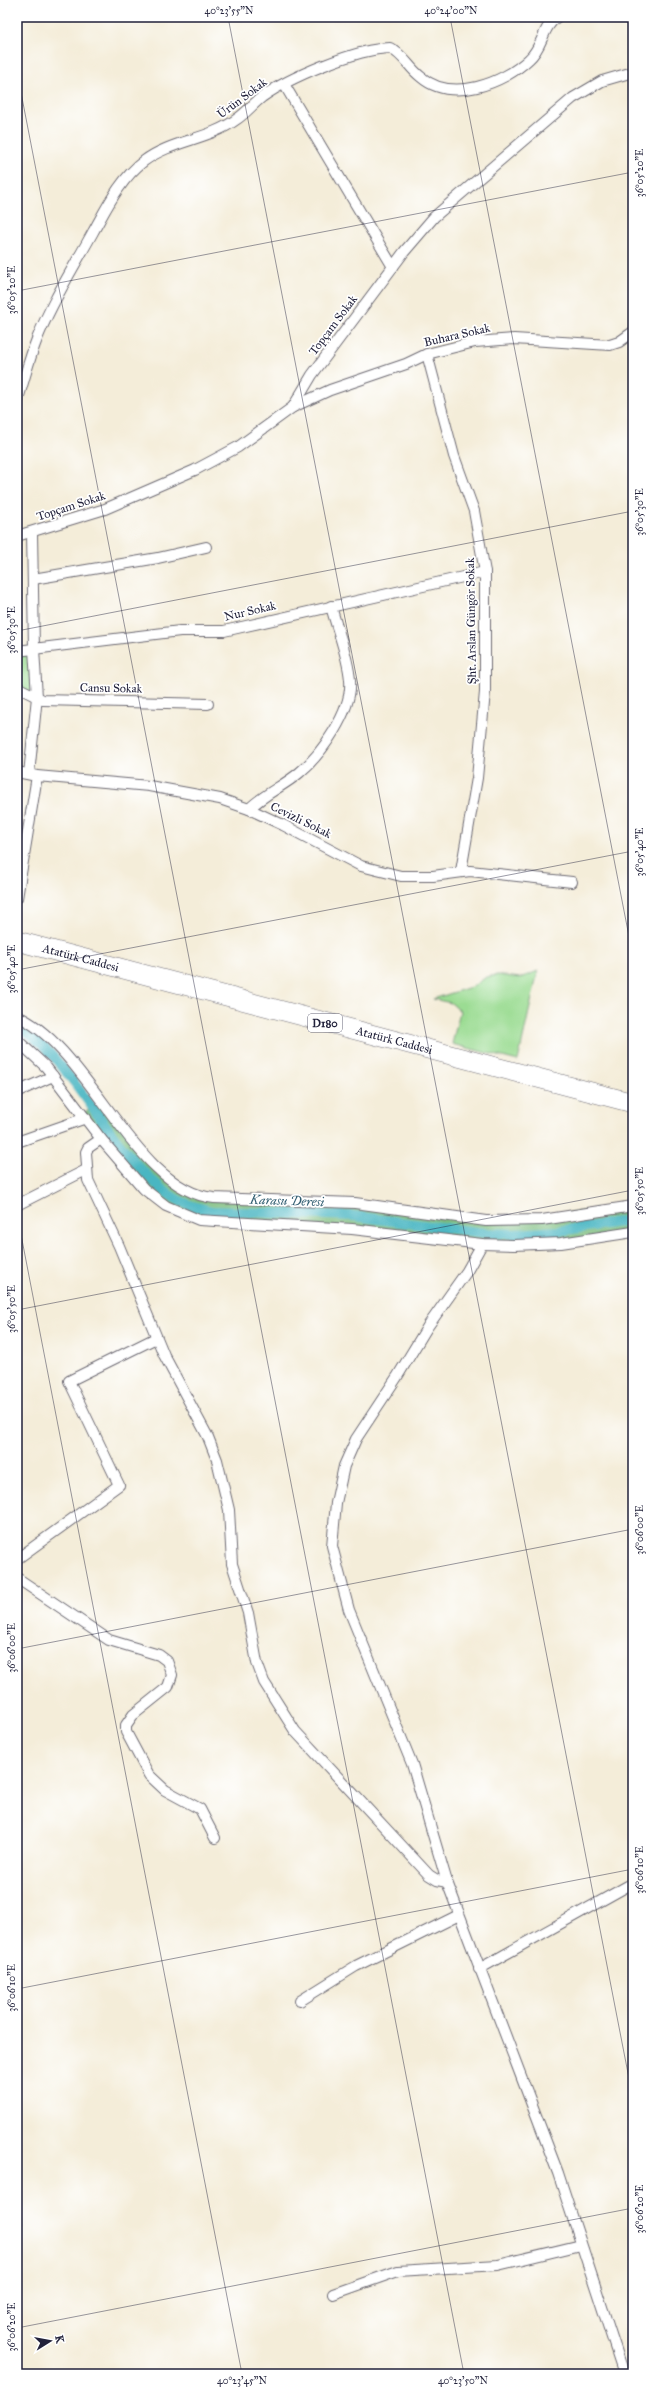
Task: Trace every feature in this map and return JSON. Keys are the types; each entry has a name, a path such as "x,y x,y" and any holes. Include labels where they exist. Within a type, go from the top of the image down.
{"highway":[{"name":"Atatürk Caddesi","path":"17,929 633,1090"},
{"name":"Atatürk Caddesi","path":"17,941 633,1103"}],"street":[{"name":"Ürün Sokak","path":"17,402 37,338 59,292 104,212 124,181 145,161 168,149 222,130 261,98 306,73 370,51 390,48 403,57 420,77 440,88 449,90 475,87 502,77 530,59 540,45 547,27 557,17"},
{"name":"Topçam Sokak","path":"17,536 105,509 205,465 238,447 293,407 312,374 393,267 434,217 573,98 602,81 633,72"},
{"path":"284,84 393,267"},
{"name":"Buhara Sokak","path":"293,407 330,390 406,364 427,354 475,342 502,339 610,345 618,342 633,332"},
{"name":"Şht. Arslan Güngör Sokak","path":"427,354 454,456 474,511 485,572 484,695 477,778 461,871"},
{"path":"17,898 33,775 37,697 34,649 32,532"},
{"path":"33,578 158,558 206,547"},
{"name":"Nur Sokak","path":"17,651 180,631 224,631 485,572"},
{"path":"249,809 262,796 297,775 317,757 346,705 350,687 349,671 331,606"},
{"name":"Cansu Sokak","path":"17,687 44,700 208,704"},
{"name":"Cevizli Sokak","path":"17,772 33,775 183,790 220,799 249,809 367,868 401,876 419,877 461,871 572,882"},
{"path":"17,1016 33,1025 62,1053 142,1151 162,1172 195,1195 214,1198 355,1203 486,1221 542,1220 633,1206"},
{"path":"17,1040 53,1076 101,1139 153,1197 176,1211 199,1220 352,1229 482,1244 544,1244 633,1232"},
{"path":"17,1092 53,1076"},
{"path":"17,1142 86,1118"},
{"path":"101,1139 88,1148 86,1170 88,1180 120,1246 156,1338 217,1460 229,1510 233,1569 248,1613 257,1663 270,1694 295,1731 347,1789 429,1875 437,1880 447,1882"},
{"path":"17,1205 86,1170"},
{"path":"482,1244 467,1271 428,1326 397,1378 356,1439 344,1466 336,1503 331,1537 334,1558 348,1610 412,1764 447,1882 550,2152 624,2374"},
{"path":"17,1559 119,1485 68,1381 156,1338"},
{"path":"17,1578 109,1640 159,1655 167,1661 172,1675 168,1687 133,1715 126,1724 126,1732 149,1775 165,1790 200,1809 215,1838"},
{"path":"479,1969 633,1883"},
{"path":"300,2002 356,1966 459,1915"},
{"path":"332,2294 398,2271 498,2265 581,2245"}],"green space":[{"path":"34,649 37,697 17,687 17,651"},
{"path":"538,971 518,1061 452,1044 460,1011 451,1003 433,999 474,986 486,977 498,975 520,978"},
{"path":"101,1101 142,1151 195,1195 355,1203 486,1221 633,1206 633,1232 544,1245 228,1223 166,1206 82,1114"},
{"path":"17,2203 22,2228 17,2239"}],"waterway":[{"name":"Karasu Deresi","path":"17,1027 32,1036 53,1056 120,1145 150,1178 165,1191 180,1201 192,1206 212,1211 354,1216 484,1233 515,1234 559,1231 633,1220"}]}
